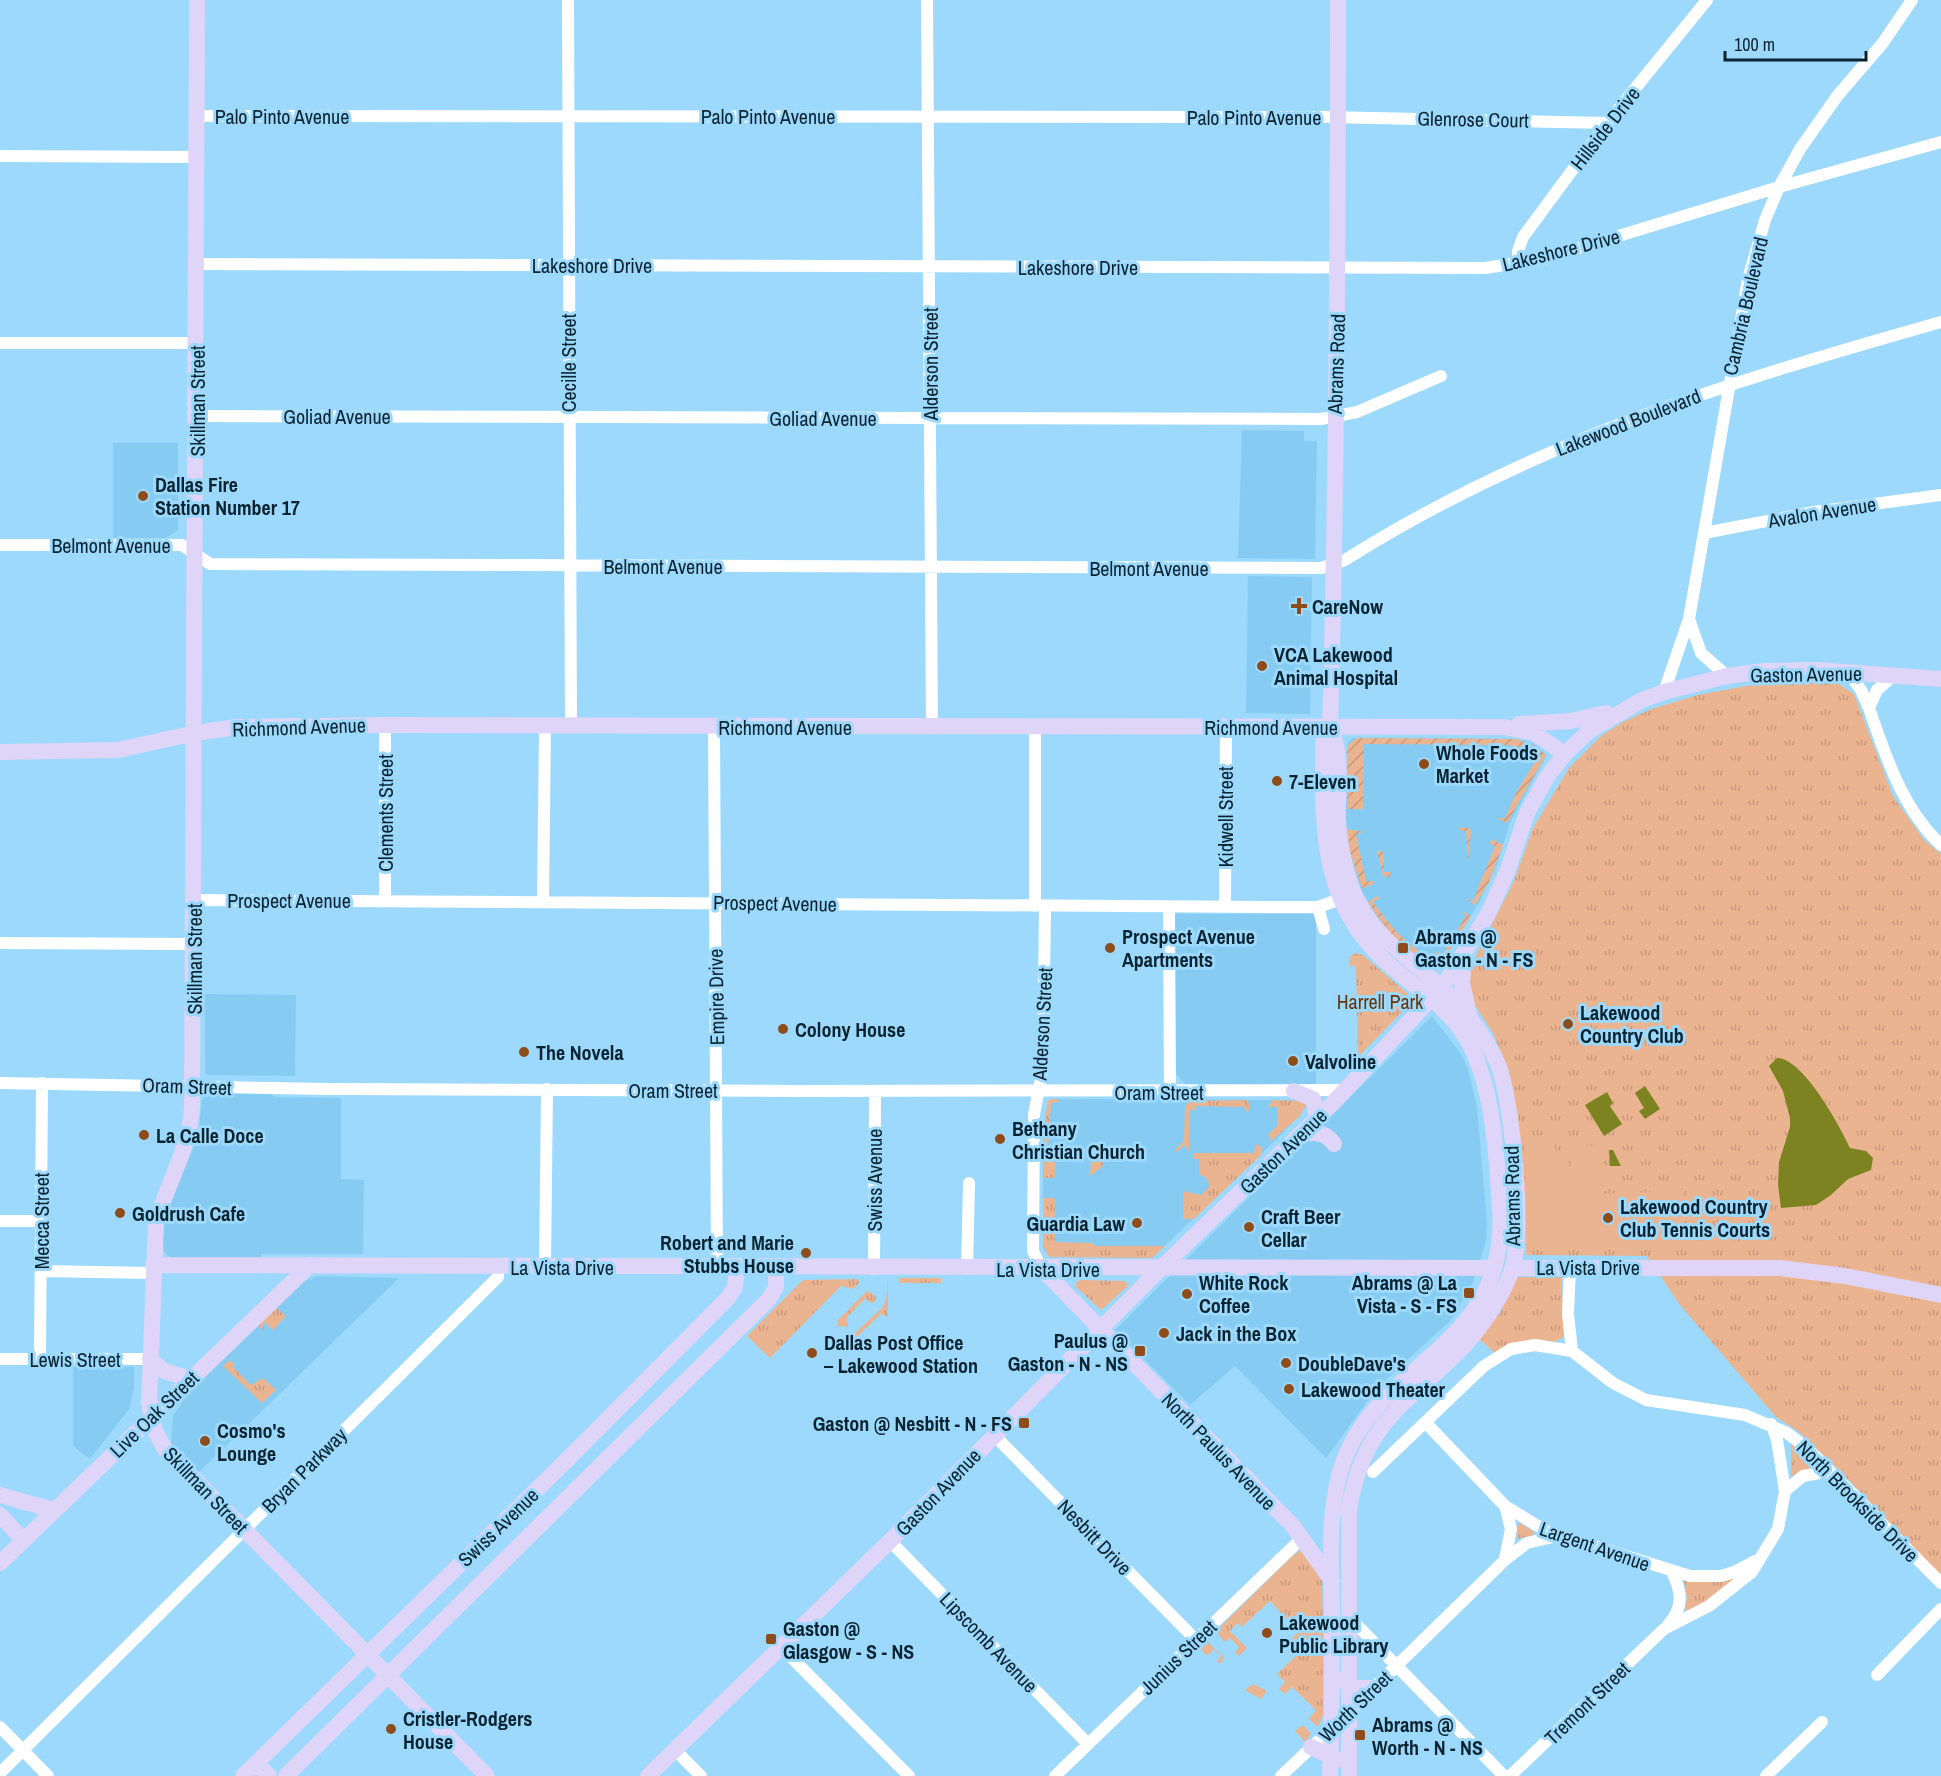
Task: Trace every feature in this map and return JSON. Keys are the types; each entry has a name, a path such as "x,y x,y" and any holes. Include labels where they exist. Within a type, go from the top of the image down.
{"street":[{"name":"Skillman Street","path":"197,0 193,1084 191,1125 184,1152 161,1204 156,1223 150,1359 151,1417 156,1435 165,1449 487,1776"},
{"name":"Cecille Street","path":"568,0 571,726"},
{"name":"Alderson Street","path":"927,0 932,727"},
{"name":"Abrams Road","path":"1330,1776 1332,1581 1340,1535 1362,1458 1376,1432 1397,1407 1476,1333 1495,1304 1512,1268 1517,1203 1510,1127 1498,1066 1487,1042 1470,1018 1369,946 1325,842 1323,742 1330,728 1334,417 1340,269 1338,0"},
{"name":"Hillside Drive","path":"1519,264 1518,251 1523,237 1608,123 1707,0"},
{"name":"Cambria Boulevard","path":"1664,692 1689,619 1728,385 1756,247 1779,188 1800,149 1838,95 1882,44 1912,0"},
{"name":"Palo Pinto Avenue","path":"197,116 1338,117"},
{"name":"Glenrose Court","path":"1338,117 1608,123"},
{"name":"Lakeshore Drive","path":"197,264 1441,270 1519,264 1941,142"},
{"path":"0,156 197,157"},
{"name":"Lakewood Boulevard","path":"1333,565 1437,507 1523,463 1596,432 1728,385 1941,322"},
{"path":"0,343 197,343"},
{"name":"Goliad Avenue","path":"197,417 1334,417 1357,412 1441,376"},
{"name":"Avalon Avenue","path":"1704,533 1814,512 1941,495"},
{"name":"Belmont Avenue","path":"0,545 182,545 210,564 1244,568 1333,565"},
{"name":"Cambria Boulevard","path":"1689,619 1701,653 1727,676"},
{"name":"Gaston Avenue","path":"648,1776 890,1541 1102,1330 1160,1269 1345,1090 1436,993 1464,955 1488,914 1527,813 1547,777 1565,754 1589,731 1624,708 1664,692 1727,676 1790,670 1847,671 1941,679"},
{"path":"1847,671 1861,690 1869,708 1900,791 1922,824 1941,845"},
{"path":"1869,708 1877,690 1894,675"},
{"path":"1504,727 1522,723 1586,719 1624,708"},
{"name":"Richmond Avenue","path":"0,752 118,750 195,733 269,725 385,725 1035,728 1504,727 1534,733 1565,754"},
{"name":"Clements Street","path":"385,725 385,901"},
{"path":"543,902 545,726"},
{"name":"Empire Drive","path":"714,726 717,1268"},
{"name":"Alderson Street","path":"1035,728 1043,1069 1034,1114 1033,1251 1041,1268 1102,1330"},
{"name":"Kidwell Street","path":"1225,907 1226,728"},
{"name":"Prospect Avenue","path":"194,900 1318,907 1347,897"},
{"path":"1169,907 1170,1092"},
{"path":"1318,907 1324,929"},
{"path":"0,943 194,944"},
{"path":"1464,955 1462,983 1470,1018"},
{"name":"Abrams Road","path":"1349,1771 1349,1617 1334,1498 1341,1470 1349,1448 1369,1416 1468,1319 1494,1269 1500,1221 1484,1079 1473,1050 1436,993"},
{"name":"Oram Street","path":"0,1083 193,1084 329,1089 1038,1093 1345,1090"},
{"name":"Mecca Street","path":"40,1359 42,1083"},
{"path":"545,1267 547,1089"},
{"path":"1294,1091 1313,1099 1317,1117"},
{"name":"Swiss Avenue","path":"874,1269 875,1092"},
{"path":"1491,1129 1510,1127"},
{"path":"1299,1135 1319,1133 1329,1137 1334,1144"},
{"path":"967,1269 969,1183"},
{"path":"0,1221 41,1221"},
{"path":"267,1265 277,1272 279,1277 273,1299"},
{"name":"La Vista Drive","path":"41,1271 267,1265 874,1269 1780,1268 1845,1276 1941,1295"},
{"name":"Live Oak Street","path":"0,1563 310,1265"},
{"name":"Bryan Parkway","path":"0,1773 498,1277 498,1267"},
{"path":"1570,1267 1568,1314 1572,1351"},
{"name":"Swiss Avenue","path":"243,1776 567,1460 728,1298 735,1287 737,1268"},
{"name":"Swiss Avenue","path":"285,1776 769,1299 776,1287 776,1268"},
{"name":"North Paulus Avenue","path":"1102,1330 1290,1523 1332,1581"},
{"name":"North Brookside Drive","path":"1426,1424 1484,1366 1501,1354 1535,1345 1572,1351 1613,1383 1646,1400 1738,1413 1770,1424 1797,1440 1941,1583"},
{"name":"Lewis Street","path":"0,1359 150,1359"},
{"path":"150,1359 164,1371 191,1379"},
{"path":"1349,1504 1345,1491 1347,1479 1368,1429 1369,1416"},
{"path":"1373,1473 1426,1424"},
{"name":"Largent Avenue","path":"1426,1424 1505,1506 1531,1524 1558,1536 1672,1572 1703,1577 1721,1576 1746,1567 1763,1555"},
{"name":"Tremont Street","path":"1664,1629 1727,1594 1752,1572 1778,1529 1785,1491 1777,1440 1770,1424"},
{"name":"Nesbitt Drive","path":"994,1435 1196,1640"},
{"path":"567,1460 585,1479"},
{"path":"1785,1491 1803,1476 1830,1471"},
{"path":"0,1495 53,1510"},
{"path":"1505,1506 1511,1529 1505,1560"},
{"path":"0,1515 23,1540"},
{"path":"1301,1539 1340,1535"},
{"name":"Worth Street","path":"1281,1776 1505,1560 1527,1543 1558,1536"},
{"name":"Junius Street","path":"1054,1776 1301,1539"},
{"name":"Lipscomb Avenue","path":"890,1541 1088,1743"},
{"name":"Tremont Street","path":"1510,1776 1664,1629 1680,1607 1680,1587 1672,1572"},
{"path":"1877,1675 1941,1609"},
{"path":"1349,1617 1504,1776"},
{"path":"782,1647 909,1776"},
{"path":"1332,1671 1349,1685 1374,1688"},
{"path":"1766,1776 1822,1722"},
{"path":"0,1727 48,1776"},
{"path":"1311,1747 1331,1757 1349,1771"},
{"path":"675,1750 701,1776"},
{"path":"256,1763 269,1776"}],"shaded area":[{"path":"1242,430 1304,431 1304,441 1317,441 1315,559 1238,558"},
{"path":"113,443 178,443 178,530 166,538 113,538"},
{"path":"1248,576 1312,577 1310,714 1246,713"},
{"path":"1352,738 1516,739 1533,743 1547,755 1510,822 1497,865 1479,903 1437,967 1431,968 1383,927 1359,886 1345,829 1347,744"},
{"path":"1175,914 1316,914 1316,1086 1187,1086 1175,1073"},
{"path":"205,994 296,995 295,1076 208,1075 205,1073"},
{"path":"1432,1016 1461,1054 1468,1069 1477,1107 1487,1223 1486,1241 1473,1282 1451,1320 1377,1388 1326,1458 1235,1366 1190,1405 1115,1330"},
{"path":"1777,1058 1787,1061 1809,1081 1820,1095 1850,1148 1866,1151 1873,1158 1871,1170 1848,1179 1816,1205 1781,1208 1778,1185 1779,1162 1790,1127 1790,1118 1783,1091 1769,1066"},
{"path":"1645,1086 1660,1109 1645,1119 1639,1111 1644,1108 1635,1093"},
{"path":"209,1092 265,1092 276,1097 341,1098 341,1179 364,1180 363,1254 261,1254 261,1259 174,1258 168,1256 164,1251 162,1239 166,1213 198,1137 202,1099"},
{"path":"1607,1092 1613,1103 1610,1106 1622,1124 1604,1136 1585,1105"},
{"path":"1053,1099 1302,1100 1308,1105 1284,1132 1152,1258 1048,1256 1043,1248 1043,1126 1048,1101"},
{"path":"1609,1150 1613,1150 1621,1166 1610,1166"},
{"path":"318,1276 399,1278 197,1474 171,1443 173,1416 188,1394 304,1281"},
{"path":"73,1367 134,1367 134,1388 129,1409 90,1459 73,1446"}],"green space":[{"path":"1810,682 1839,684 1854,694 1893,796 1924,840 1941,854 1941,1576 1839,1470 1799,1432 1776,1417 1680,1305 1647,1256 1526,1255 1525,1199 1509,1072 1493,1033 1470,998 1469,969 1514,881 1533,828 1569,768 1601,736 1623,722 1651,709 1698,695 1746,686"},
{"path":"1357,738 1516,739 1533,745 1546,755 1507,823 1497,818 1505,818 1517,791 1535,762 1534,752 1509,745 1364,744 1363,809 1347,809 1347,746"},
{"path":"1461,827 1469,828 1471,832 1468,861 1466,831 1459,830"},
{"path":"1347,829 1364,832 1356,834 1366,881 1374,881 1372,885 1362,888 1349,849"},
{"path":"1492,839 1503,845 1489,882 1475,905 1466,898 1473,901 1495,846 1490,844"},
{"path":"1377,851 1384,852 1384,872 1392,872 1388,878 1383,875"},
{"path":"1378,896 1380,898 1373,902 1392,926 1415,948 1432,958 1437,952 1443,954 1466,916 1461,911 1471,916 1440,966 1435,968 1416,958 1407,950 1381,920 1368,902"},
{"name":"Harrell Park","path":"1355,953 1363,955 1407,993 1409,1000 1406,1008 1358,1057 1356,967 1352,965 1349,969 1350,957"},
{"path":"1058,1099 1059,1102 1051,1103 1047,1162 1055,1162 1055,1178 1044,1178 1044,1126 1048,1101"},
{"path":"1248,1100 1250,1109 1247,1112 1244,1107 1196,1106 1196,1110 1190,1110 1189,1151 1184,1145 1177,1152 1175,1150 1184,1141 1185,1106 1190,1101"},
{"path":"1273,1100 1306,1101 1306,1106 1299,1117 1271,1141 1268,1135 1277,1126 1277,1107 1268,1107"},
{"path":"1256,1144 1261,1147 1262,1154 1194,1219 1183,1219 1183,1191 1201,1195 1209,1187 1208,1179 1199,1174 1199,1159 1194,1159 1194,1153 1254,1153"},
{"name":"Lakewood Country Club Tennis Courts","path":"1555,1145 1557,1176 1571,1175 1570,1147 1598,1146 1600,1194 1683,1190 1685,1243 1533,1250 1528,1146"},
{"path":"1098,1155 1106,1156 1102,1167 1090,1176 1091,1162 1098,1162"},
{"path":"1043,1198 1055,1198 1055,1242 1093,1243 1095,1246 1165,1246 1152,1258 1049,1257 1043,1246"},
{"path":"1517,1277 1561,1277 1565,1335 1552,1342 1512,1347 1495,1353 1478,1338 1500,1313"},
{"path":"888,1278 888,1317 881,1314 843,1350 840,1347 883,1307"},
{"path":"899,1278 941,1278 941,1283 899,1283"},
{"path":"858,1279 859,1283 853,1289 841,1286 770,1358 747,1336 803,1280"},
{"path":"1080,1280 1124,1281 1129,1285 1101,1310 1076,1287 1076,1283"},
{"path":"867,1291 876,1296 875,1301 872,1303 865,1299 847,1317 848,1327 838,1326 837,1321"},
{"path":"275,1307 286,1316 273,1330 264,1322 263,1330 258,1325"},
{"path":"230,1360 235,1365 233,1367 251,1385 263,1378 276,1390 262,1403 223,1366"},
{"path":"1791,1439 1818,1467 1817,1468 1791,1476"},
{"path":"1520,1523 1533,1531 1533,1535 1517,1539 1516,1528"},
{"path":"1301,1550 1322,1577 1324,1713 1318,1727 1309,1719 1316,1710 1292,1687 1285,1694 1279,1689 1285,1682 1277,1674 1300,1652 1289,1641 1299,1632 1270,1601 1242,1627 1238,1623 1230,1631 1247,1648 1239,1656 1235,1652 1239,1647 1230,1638 1224,1642 1216,1631 1291,1557"},
{"path":"1738,1577 1720,1593 1685,1614 1687,1597 1684,1581"},
{"path":"1205,1640 1224,1657 1220,1664 1217,1661 1221,1656 1214,1649 1207,1656 1198,1646"},
{"path":"1253,1684 1267,1691 1261,1699 1245,1690"},
{"path":"1303,1725 1311,1734 1305,1742 1295,1731"}],"place":[{"name":"Dallas Fire Station Number 17","path":"143,496"},
{"name":"CareNow","path":"1299,606"},
{"name":"VCA Lakewood Animal Hospital","path":"1262,666"},
{"name":"Whole Foods Market","path":"1424,764"},
{"name":"7-Eleven","path":"1277,781"},
{"name":"Prospect Avenue Apartments","path":"1110,948"},
{"name":"Abrams @ Gaston - N - FS","path":"1403,948"},
{"name":"Lakewood Country Club","path":"1568,1024"},
{"name":"Colony House","path":"783,1029"},
{"name":"The Novela","path":"524,1052"},
{"name":"Valvoline","path":"1293,1061"},
{"name":"La Calle Doce","path":"144,1135"},
{"name":"Bethany Christian Church","path":"1000,1139"},
{"name":"Goldrush Cafe","path":"120,1213"},
{"name":"Lakewood Country Club Tennis Courts","path":"1608,1218"},
{"name":"Guardia Law","path":"1137,1223"},
{"name":"Craft Beer Cellar","path":"1249,1227"},
{"name":"Robert and Marie Stubbs House","path":"806,1253"},
{"name":"Abrams @ La Vista - S - FS","path":"1469,1293"},
{"name":"White Rock Coffee","path":"1187,1294"},
{"name":"Jack in the Box","path":"1164,1333"},
{"name":"Paulus @ Gaston - N - NS","path":"1140,1351"},
{"name":"Dallas Post Office – Lakewood Station","path":"812,1353"},
{"name":"DoubleDave's","path":"1286,1363"},
{"name":"Lakewood Theater","path":"1289,1389"},
{"name":"Gaston @ Nesbitt - N - FS","path":"1024,1423"},
{"name":"Cosmo's Lounge","path":"205,1441"},
{"name":"Lakewood Public Library","path":"1267,1633"},
{"name":"Gaston @ Glasgow - S - NS","path":"771,1639"},
{"name":"Cristler-Rodgers House","path":"391,1729"},
{"name":"Abrams @ Worth - N - NS","path":"1360,1735"}]}
